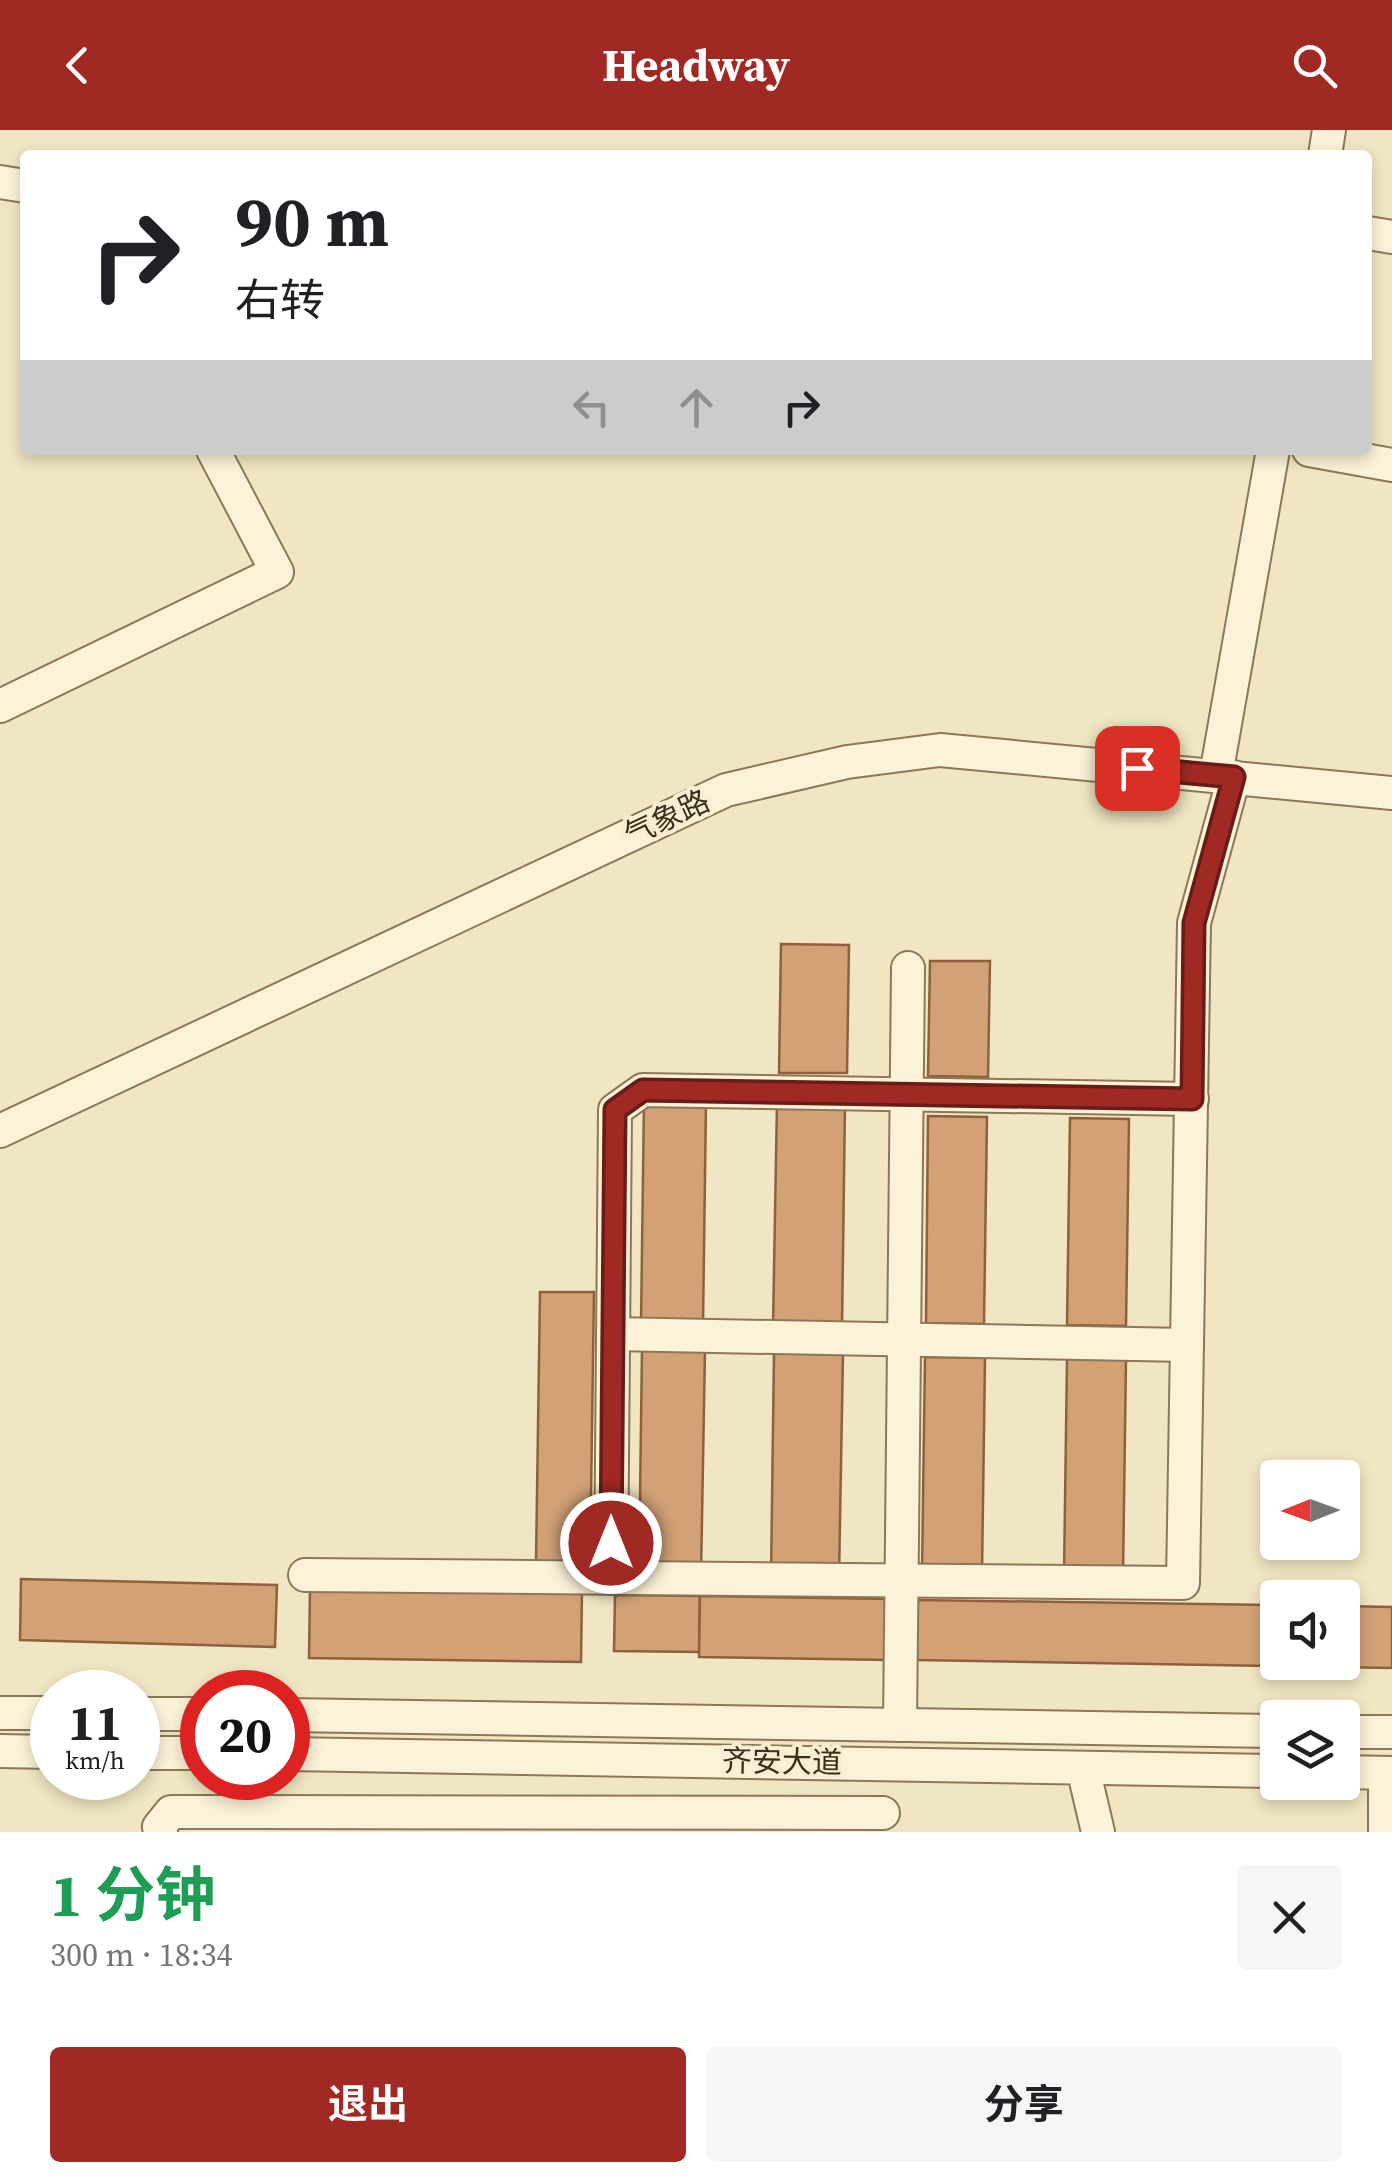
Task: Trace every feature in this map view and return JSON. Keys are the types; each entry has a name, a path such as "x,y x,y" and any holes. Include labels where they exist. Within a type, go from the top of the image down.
{"street":[{"path":"0,706 277,572 216,455"},
{"path":"305,1575 1183,1584 1194,923 1225,776 1272,455"},
{"path":"1337,455 1392,465"},
{"name":"气象路","path":"0,1131 726,790 847,762 940,750 1392,792"},
{"path":"900,1725 908,968"},
{"path":"610,1578 615,1110 643,1090 1192,1099"},
{"path":"613,1334 1187,1345"},
{"path":"0,1713 30,1713"},
{"name":"齐安大道","path":"310,1715 1260,1731"},
{"path":"1360,1732 1392,1732"},
{"path":"0,1752 30,1752"},
{"name":"齐安大道","path":"310,1754 1260,1771"},
{"path":"161,1832 170,1812 884,1822 885,1764"},
{"path":"1083,1768 1098,1832"},
{"path":"1360,1772 1388,1773 1385,1832"}],"building":[{"path":"781,944 849,945 847,1073 779,1073"},
{"path":"930,961 990,961 988,1077 928,1076"},
{"path":"644,1100 706,1101 703,1325 641,1324"},
{"path":"777,1102 845,1104 842,1328 773,1326"},
{"path":"928,1116 987,1117 984,1324 926,1323"},
{"path":"1070,1118 1129,1119 1126,1326 1067,1325"},
{"path":"540,1292 594,1292 590,1563 536,1562"},
{"path":"642,1349 705,1350 701,1575 639,1573"},
{"path":"774,1352 843,1353 839,1577 771,1576"},
{"path":"925,1357 985,1358 982,1574 922,1573"},
{"path":"1067,1359 1126,1359 1123,1576 1064,1575"},
{"path":"21,1579 277,1585 275,1647 20,1640"},
{"path":"310,1587 582,1591 581,1662 309,1658"},
{"path":"615,1595 700,1596 699,1652 614,1651"},
{"path":"700,1596 889,1599 888,1660 699,1657"},
{"path":"918,1600 1260,1605 1260,1666 917,1660"},
{"path":"1360,1606 1392,1607 1392,1668 1360,1667"}],"route":[{"path":"611,1543 615,1110 643,1090 1192,1099 1194,923 1234,777 1137,768"}]}
